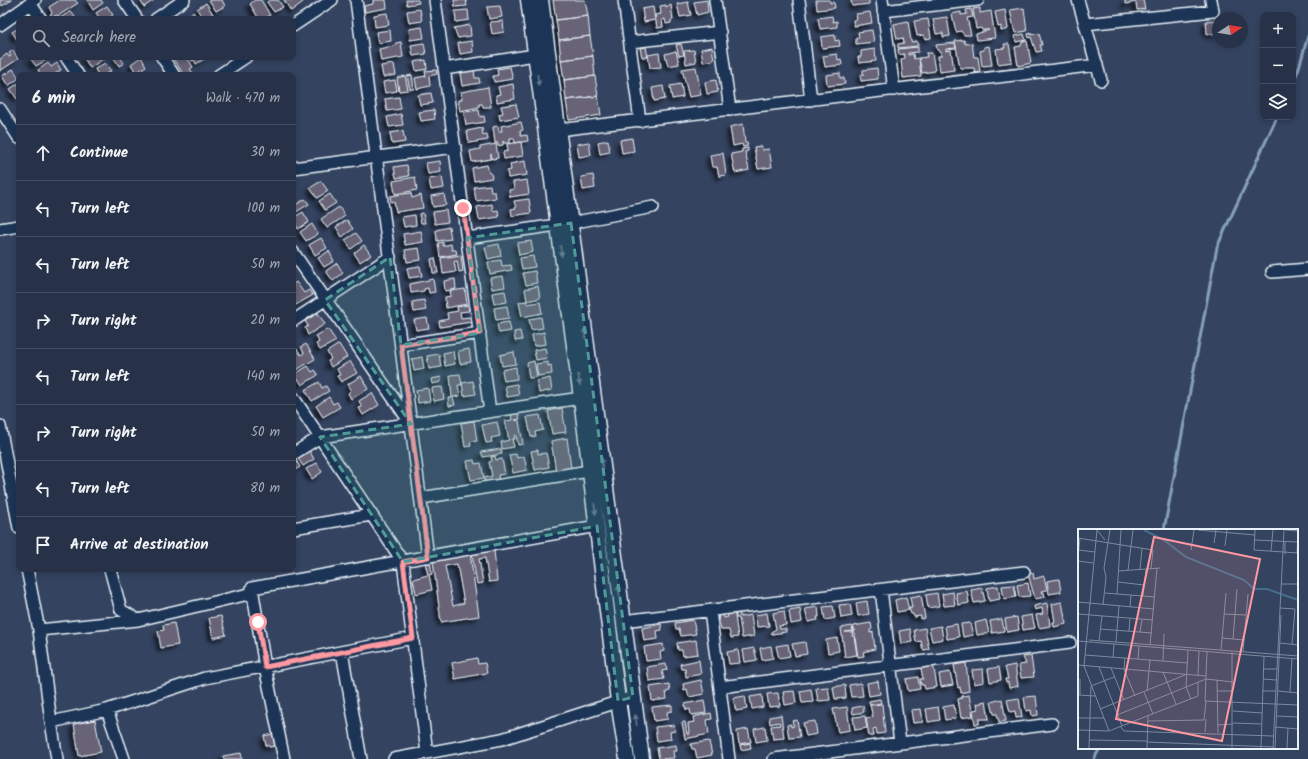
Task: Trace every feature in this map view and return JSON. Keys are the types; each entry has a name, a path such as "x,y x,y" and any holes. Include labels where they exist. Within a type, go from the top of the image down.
{"street":[{"path":"124,0 135,16"},
{"path":"160,16 184,0"},
{"path":"296,24 332,0"},
{"path":"356,0 428,557"},
{"path":"435,0 490,412"},
{"path":"528,0 535,55 564,224 642,759"},
{"path":"541,0 558,130 564,224 589,471 618,701 627,759"},
{"path":"624,0 640,121"},
{"path":"715,0 730,110"},
{"path":"799,0 811,100"},
{"path":"894,90 883,5 978,0"},
{"path":"1078,0 1101,80"},
{"path":"1085,24 1213,11 1211,0"},
{"path":"0,25 32,1 40,16"},
{"path":"630,42 720,32"},
{"path":"444,69 535,55"},
{"path":"68,60 76,72"},
{"path":"164,60 172,72"},
{"path":"224,72 242,60"},
{"path":"558,130 1097,66"},
{"path":"0,109 16,133"},
{"path":"296,168 455,147"},
{"path":"467,238 564,224 653,207"},
{"path":"0,229 16,226"},
{"path":"296,256 411,424"},
{"path":"296,319 390,257"},
{"path":"1272,272 1308,269"},
{"path":"401,345 480,333"},
{"path":"296,452 320,437 581,398"},
{"path":"296,401 403,562 427,753"},
{"path":"0,426 16,512"},
{"path":"421,498 589,471"},
{"path":"296,527 371,514"},
{"path":"284,759 265,667 252,588 597,526"},
{"path":"28,572 39,630 51,722 58,759"},
{"path":"111,572 121,610 138,620"},
{"path":"623,621 1024,572"},
{"path":"881,590 900,743"},
{"path":"39,630 138,620 253,593"},
{"path":"710,611 729,759"},
{"path":"51,722 107,710 205,678 413,638"},
{"path":"720,687 1070,643"},
{"path":"342,652 361,759"},
{"path":"394,759 502,739 633,697"},
{"path":"107,710 124,759"},
{"path":"774,759 1052,724"}],"highlighted area":[{"path":"571,223 633,697 618,701 597,526 403,562 320,437 411,424 325,300 390,257 401,345 480,333 467,238"}],"building":[{"path":"0,0 12,0 2,6"},
{"path":"60,0 75,0 78,3 58,16 51,16 50,14 52,13 49,7"},
{"path":"87,0 101,0 103,3 93,10"},
{"path":"140,0 154,0 144,7"},
{"path":"209,0 222,0 225,6 216,11"},
{"path":"255,0 261,0 270,15 257,16 250,4"},
{"path":"270,0 278,0 283,7 274,12 267,2"},
{"path":"284,0 302,0 303,2 291,11"},
{"path":"373,0 386,0 387,8 365,12 364,6 373,4"},
{"path":"406,0 418,0 419,3 407,5"},
{"path":"454,0 466,0 467,6 455,7"},
{"path":"553,0 585,0 588,16 556,20"},
{"path":"707,0 708,12 697,15 694,2"},
{"path":"816,0 830,0 830,3 834,2 835,8 817,10"},
{"path":"851,0 869,0 869,4 852,6"},
{"path":"1125,0 1143,0 1145,9 1137,10 1136,2 1125,4"},
{"path":"688,2 691,15 680,17 677,4"},
{"path":"206,3 213,14 209,16 201,16 197,9"},
{"path":"666,5 666,8 671,5 673,20 671,20 671,23 666,24 665,19 662,20 663,27 657,28 655,15 661,14 660,6"},
{"path":"107,6 113,15 98,16 96,13"},
{"path":"500,6 502,17 489,19 487,7"},
{"path":"653,7 655,20 644,22 642,9"},
{"path":"980,8 980,13 991,11 995,38 977,40 976,34 989,30 982,30 981,28 976,29 973,9"},
{"path":"1024,8 1027,31 1015,33 1010,10"},
{"path":"420,9 422,21 409,23 407,11"},
{"path":"971,9 973,17 967,18 971,35 964,35 961,31 956,32 952,14 961,12 961,15 967,14 966,10"},
{"path":"468,10 469,20 456,22 455,11"},
{"path":"1005,10 1008,29 1001,31 1001,26 998,27 995,12"},
{"path":"71,11 74,16 63,16"},
{"path":"193,12 196,16 187,16"},
{"path":"870,12 872,23 854,26 853,20 857,19 856,14"},
{"path":"387,13 389,25 375,27 374,15"},
{"path":"588,16 590,36 559,40 556,20"},
{"path":"832,16 833,22 837,21 837,27 820,29 818,18"},
{"path":"947,17 950,36 943,37 943,33 936,34 933,19"},
{"path":"928,19 931,38 925,39 924,35 917,36 914,21"},
{"path":"1212,20 1212,34 1207,34 1206,21"},
{"path":"503,21 504,32 492,34 490,22"},
{"path":"908,21 911,42 917,41 918,46 898,48 898,44 904,43 903,38 897,39 894,24"},
{"path":"470,25 471,36 458,38 454,28"},
{"path":"422,27 424,38 410,40 409,29"},
{"path":"16,30 16,38 12,32"},
{"path":"390,30 391,41 378,43 376,32"},
{"path":"872,30 874,42 856,44 856,38 859,38 858,32"},
{"path":"1031,33 1031,35 1039,33 1042,51 1036,52 1031,37 1029,38 1028,34"},
{"path":"1024,34 1026,40 1016,42 1014,36"},
{"path":"835,35 835,41 839,40 840,46 822,48 821,37"},
{"path":"590,36 593,56 561,60 559,40"},
{"path":"964,40 965,44 972,43 974,57 978,57 980,72 975,73 974,68 960,68 955,41"},
{"path":"472,41 473,52 460,54 458,43"},
{"path":"1027,41 1031,63 1018,66 1015,47 1021,46 1022,42"},
{"path":"401,42 403,57 381,61 379,49 394,46 396,43"},
{"path":"424,43 426,54 413,56 411,45"},
{"path":"955,43 956,48 946,49 946,51 951,50 954,70 940,72 938,56 941,56 941,52 937,50 936,45"},
{"path":"681,44 684,55 679,56 676,45"},
{"path":"1004,44 1009,44 1012,62 998,64 996,49 1005,48"},
{"path":"989,46 992,65 982,66 980,51 984,50 984,47"},
{"path":"646,47 648,57 642,57 640,48"},
{"path":"712,47 714,60 703,62 701,49"},
{"path":"918,47 918,52 908,53 908,55 913,54 914,59 919,58 921,76 903,78 901,60 905,58 904,54 899,55 898,49"},
{"path":"875,49 876,61 859,63 858,57 861,57 861,51"},
{"path":"13,50 16,60 0,71 0,59 7,54 9,57 11,56 9,53"},
{"path":"694,50 696,62 686,64 684,51"},
{"path":"676,51 679,64 668,66 665,54"},
{"path":"659,53 661,67 650,68 648,55"},
{"path":"926,53 932,53 935,71 922,73 919,58 927,57"},
{"path":"837,54 838,60 841,59 842,65 825,67 823,56"},
{"path":"593,56 595,76 564,80 561,60"},
{"path":"32,60 46,60 36,66"},
{"path":"85,60 102,60 90,68"},
{"path":"115,60 122,60 124,63 119,66"},
{"path":"137,60 143,60 146,66 135,72 131,64"},
{"path":"174,60 189,60 193,67 190,69 192,72 182,72"},
{"path":"194,60 203,60 196,64"},
{"path":"426,60 427,69 416,71 414,62"},
{"path":"48,63 51,67 57,63 61,70 58,72 39,72 38,70"},
{"path":"105,63 111,71 96,72 95,69"},
{"path":"394,64 396,75 383,77 381,66"},
{"path":"510,67 513,79 494,82 493,76 498,75 497,69"},
{"path":"696,67 701,95 689,97 682,69"},
{"path":"877,68 878,79 861,81 860,75 863,75 863,70"},
{"path":"13,69 16,74 16,80 8,86 2,76"},
{"path":"436,70 437,74 429,76 430,86 417,89 415,78 426,76 425,71"},
{"path":"474,70 475,78 479,78 480,83 462,86 460,73"},
{"path":"840,73 840,78 844,78 845,84 827,86 826,75"},
{"path":"412,75 414,89 410,89 407,76"},
{"path":"405,76 408,90 399,91 397,78"},
{"path":"595,76 598,96 566,100 564,80"},
{"path":"395,80 397,91 385,93 383,82"},
{"path":"716,80 718,92 707,94 705,82"},
{"path":"513,84 515,99 497,102 496,95 500,94 498,87"},
{"path":"681,84 683,97 672,99 670,86"},
{"path":"16,85 16,98 10,89"},
{"path":"663,86 665,99 654,101 652,88"},
{"path":"488,87 491,107 483,107 482,104 479,104 479,107 460,111 458,100 462,100 461,92"},
{"path":"431,93 433,103 420,105 418,95"},
{"path":"598,96 601,115 569,120 566,100"},
{"path":"399,97 401,109 387,111 385,99"},
{"path":"516,104 519,117 500,120 499,114 503,113 501,106"},
{"path":"434,110 435,119 421,121 419,112"},
{"path":"479,110 480,117 484,116 485,122 466,125 464,112"},
{"path":"401,114 403,125 389,127 387,117"},
{"path":"521,122 523,130 520,131 521,136 527,135 528,141 515,143 514,138 510,138 510,143 504,143 503,141 503,145 498,146 498,143 495,143 493,127 498,126 499,131 502,131 501,126"},
{"path":"743,124 745,143 747,143 748,146 743,147 742,144 733,146 730,127"},
{"path":"482,128 483,135 487,134 488,140 469,143 467,131"},
{"path":"403,131 405,142 392,144 390,133"},
{"path":"632,138 634,151 622,153 620,140"},
{"path":"608,140 610,152 600,154 598,142"},
{"path":"521,142 523,156 504,159 503,152 508,151 507,144"},
{"path":"589,142 591,155 579,157 577,144"},
{"path":"496,144 498,158 492,159 491,154 491,159 472,162 470,151 480,149 480,147"},
{"path":"761,146 762,150 769,149 772,167 758,169 754,147"},
{"path":"748,148 748,151 745,152 749,170 735,173 731,154 742,152 742,149"},
{"path":"723,153 726,175 719,176 717,167 712,167 710,155"},
{"path":"440,161 441,172 428,174 426,163"},
{"path":"525,161 527,175 508,178 507,171 511,170 510,164"},
{"path":"407,165 409,176 396,178 394,167"},
{"path":"487,165 492,178 474,181 472,168"},
{"path":"593,175 595,188 583,190 581,177"},
{"path":"415,177 417,190 395,194 393,181"},
{"path":"442,177 444,188 431,190 429,179"},
{"path":"527,180 529,194 510,197 509,190 514,189 513,182"},
{"path":"321,181 328,191 317,198 310,188"},
{"path":"490,185 491,192 495,192 496,198 476,201 474,187"},
{"path":"411,193 412,198 421,195 423,208 396,212 394,201 391,202 390,196"},
{"path":"330,194 336,203 325,210 319,201"},
{"path":"444,194 446,205 433,207 431,196"},
{"path":"305,199 309,204 296,212 296,203 297,204"},
{"path":"529,199 531,213 512,216 511,209 516,208 514,201"},
{"path":"492,204 493,211 498,210 499,217 479,220 477,207"},
{"path":"339,207 345,216 327,228 321,219"},
{"path":"446,210 448,222 435,224 433,212"},
{"path":"303,212 309,222 298,229 296,225 296,216"},
{"path":"423,213 425,223 421,223 419,214"},
{"path":"415,215 416,225 404,227 402,217"},
{"path":"347,220 353,229 342,237 336,227"},
{"path":"312,224 318,234 306,241 300,232"},
{"path":"449,227 451,239 437,241 436,230"},
{"path":"421,231 423,242 405,245 403,234"},
{"path":"356,233 362,241 351,249 345,240"},
{"path":"321,238 327,248 315,255 309,245"},
{"path":"531,241 533,252 519,255 517,243"},
{"path":"443,242 443,246 451,244 452,250 456,250 457,254 440,257 438,243"},
{"path":"499,244 501,256 488,259 485,247"},
{"path":"364,245 371,255 360,262 354,253"},
{"path":"419,248 421,260 407,262 405,250"},
{"path":"329,251 334,261 324,267 318,258"},
{"path":"461,255 463,271 459,272 457,261 454,262 456,272 443,274 441,258"},
{"path":"533,256 535,267 522,269 520,258"},
{"path":"435,258 438,273 433,273 431,259"},
{"path":"501,260 502,266 511,265 512,270 490,274 488,262"},
{"path":"337,263 343,273 333,281 326,271"},
{"path":"420,266 422,276 409,278 407,268"},
{"path":"535,271 537,283 526,285 523,273"},
{"path":"503,276 505,287 492,289 490,278"},
{"path":"433,279 435,292 429,293 428,288 424,289 424,291 411,293 410,284"},
{"path":"455,279 456,289 445,291 444,281"},
{"path":"296,282 304,293 309,290 313,295 296,305"},
{"path":"538,286 540,298 527,301 525,289"},
{"path":"465,289 467,304 446,308 445,297 451,296 450,291"},
{"path":"505,291 507,302 494,304 492,293"},
{"path":"424,300 426,310 414,312 412,302"},
{"path":"527,301 527,304 540,302 542,313 522,317 519,302"},
{"path":"468,305 469,311 460,312 461,318 470,317 471,322 440,327 439,321 448,319 447,313 458,311 457,307"},
{"path":"507,306 509,318 496,320 494,308"},
{"path":"318,313 325,324 308,335 305,328 308,326 305,321"},
{"path":"541,317 543,328 531,330 529,319"},
{"path":"427,318 429,328 416,330 414,320"},
{"path":"509,322 511,331 499,333 497,324"},
{"path":"328,329 336,341 320,350 316,344 319,342 316,336"},
{"path":"520,331 522,340 515,341 514,332"},
{"path":"544,332 546,344 534,346 532,335"},
{"path":"306,344 315,359 296,370 296,350 297,349 301,355 304,353 301,347"},
{"path":"339,344 347,357 331,367 328,361 331,359 327,352"},
{"path":"545,348 547,358 536,360 534,350"},
{"path":"469,349 471,362 460,364 458,351"},
{"path":"453,351 455,364 445,366 443,353"},
{"path":"514,352 516,364 502,366 500,355"},
{"path":"439,354 441,367 429,369 427,356"},
{"path":"422,357 424,369 414,371 412,359"},
{"path":"350,361 357,373 341,382 337,376 340,375 337,369"},
{"path":"534,361 537,377 529,378 527,363"},
{"path":"548,362 548,366 551,365 552,374 538,376 536,364"},
{"path":"308,366 312,372 315,370 318,375 302,385 296,373"},
{"path":"516,367 517,379 504,381 502,370"},
{"path":"460,374 462,385 458,385 460,396 453,397 455,405 449,406 448,398 452,398 450,375"},
{"path":"361,376 368,389 351,399 348,393 351,390 348,384"},
{"path":"441,377 441,382 432,384 431,379"},
{"path":"550,378 552,390 539,393 537,381"},
{"path":"473,381 476,394 464,396 462,383"},
{"path":"319,382 322,388 326,386 329,391 312,401 305,390"},
{"path":"517,384 519,395 507,397 505,386"},
{"path":"442,387 444,399 434,401 432,388"},
{"path":"428,388 430,401 418,403 416,390"},
{"path":"372,393 379,405 363,415 359,408 362,407 359,401"},
{"path":"329,397 333,404 337,402 340,407 323,417 316,406"},
{"path":"562,408 566,432 552,434 548,411"},
{"path":"518,413 520,419 515,420 519,421 523,444 518,445 516,435 514,436 515,439 512,439 514,447 502,449 501,442 509,440 505,421 512,420 511,414"},
{"path":"540,415 543,430 535,432 536,436 531,437 527,417"},
{"path":"474,421 477,441 470,442 471,446 465,447 461,423"},
{"path":"497,422 500,436 491,438 492,442 486,443 482,425"},
{"path":"567,438 571,468 556,471 551,441"},
{"path":"501,449 502,454 483,457 481,452"},
{"path":"309,450 314,459 303,466 297,457"},
{"path":"538,450 538,454 546,453 549,467 535,470 531,451"},
{"path":"516,454 517,458 524,456 527,470 513,473 509,455"},
{"path":"495,456 496,460 502,459 505,474 498,475 499,481 485,484 484,478 492,476 489,462 492,461 491,457"},
{"path":"296,460 300,467 296,469"},
{"path":"474,460 475,464 481,463 484,478 471,480 467,461"},
{"path":"317,463 322,472 312,479 306,469"},
{"path":"494,550 497,581 489,582 485,558 479,559 483,583 477,584 472,554"},
{"path":"470,554 479,616 441,622 433,561","holes":["457,564 464,603 453,606 445,566"]},
{"path":"430,561 432,574 429,575 432,590 416,594 413,579 428,575 425,562"},
{"path":"1033,573 1034,579 1044,576 1047,590 1041,591 1042,593 1044,592 1045,597 1035,599 1028,574"},
{"path":"1059,579 1061,592 1049,594 1047,581"},
{"path":"1028,583 1030,596 1019,597 1017,585"},
{"path":"1014,585 1016,597 1004,599 1002,586"},
{"path":"998,586 1000,599 989,601 987,588"},
{"path":"982,588 985,601 974,603 971,590"},
{"path":"967,591 969,603 958,605 956,593"},
{"path":"953,592 955,605 944,606 942,594"},
{"path":"937,593 939,606 928,608 926,595"},
{"path":"921,595 925,618 921,619 921,616 914,617 909,608 912,608 910,597"},
{"path":"906,597 909,610 897,612 895,600"},
{"path":"867,601 869,614 858,616 856,603"},
{"path":"1062,602 1066,624 1054,627 1053,622 1055,622 1052,604"},
{"path":"1047,603 1050,626 1039,628 1036,615 1043,614 1042,608 1035,610 1034,606"},
{"path":"850,604 852,616 841,618 839,605"},
{"path":"833,606 835,618 825,620 823,607"},
{"path":"818,607 818,620 808,622 805,609"},
{"path":"739,608 740,617 751,615 754,636 742,638 739,618 736,618 735,609"},
{"path":"734,609 738,637 731,638 729,630 721,630 717,611 723,610 724,618 728,617 727,610"},
{"path":"800,609 802,622 791,624 789,611"},
{"path":"784,611 786,625 779,626 780,629 786,629 786,632 772,634 771,632 776,629 773,613"},
{"path":"767,613 769,626 757,627 756,615"},
{"path":"1032,615 1035,628 1023,630 1021,617"},
{"path":"221,616 226,635 213,638 209,618"},
{"path":"1017,617 1019,630 1007,632 1005,619"},
{"path":"1002,619 1004,631 992,633 990,621"},
{"path":"693,620 696,634 681,636 679,629 676,629 675,623"},
{"path":"986,620 989,633 977,635 975,623"},
{"path":"174,623 178,645 161,648 158,631 164,630 163,625"},
{"path":"871,623 872,629 870,630 870,633 873,632 875,649 863,652 864,656 858,657 854,632 856,630 854,631 853,626"},
{"path":"970,623 973,635 963,637 961,624"},
{"path":"661,624 662,630 657,631 658,639 644,641 642,628"},
{"path":"957,624 959,637 947,639 945,626"},
{"path":"852,626 853,631 845,632 853,632 852,636 854,636 857,655 845,657 841,628"},
{"path":"941,626 943,639 932,641 929,628"},
{"path":"925,628 929,649 923,650 921,641 916,642 914,630"},
{"path":"910,629 912,642 901,644 899,631"},
{"path":"837,638 839,651 828,653 826,640"},
{"path":"696,640 698,654 683,656 682,650 678,650 677,643"},
{"path":"805,642 807,654 795,656 792,644"},
{"path":"663,644 664,651 660,652 661,659 646,661 644,647"},
{"path":"788,644 790,656 779,658 776,646"},
{"path":"771,646 773,658 762,660 760,648"},
{"path":"754,648 757,660 745,662 743,650"},
{"path":"738,650 740,663 729,664 727,652"},
{"path":"1031,656 1034,677 1021,678 1019,665 1026,664 1023,657"},
{"path":"477,658 478,664 485,663 487,673 455,679 452,663"},
{"path":"699,660 701,674 686,677 685,669 681,669 680,664"},
{"path":"933,663 937,687 925,689 924,685 921,685 920,679 923,679 921,668 928,667 928,664"},
{"path":"966,663 969,691 961,693 960,687 958,688 954,665"},
{"path":"666,664 667,670 662,671 664,679 649,681 647,667"},
{"path":"1015,665 1018,686 1009,688 1008,682 1006,683 1005,679 1008,679 1005,667"},
{"path":"999,667 1001,680 990,682 988,669"},
{"path":"983,669 984,682 974,684 972,670"},
{"path":"950,672 953,685 941,687 939,674"},
{"path":"918,677 920,689 908,691 906,679"},
{"path":"701,680 704,694 689,697 687,689 684,690 683,684"},
{"path":"878,681 880,694 869,696 867,683"},
{"path":"861,683 863,696 851,697 849,685"},
{"path":"669,684 670,691 666,692 667,699 652,701 650,687"},
{"path":"845,685 846,698 835,699 833,687"},
{"path":"828,687 830,700 818,701 816,688"},
{"path":"811,689 813,702 802,703 800,691"},
{"path":"794,691 796,703 785,705 783,692"},
{"path":"778,693 780,706 769,707 767,694"},
{"path":"762,695 763,707 752,709 750,697"},
{"path":"969,695 973,716 961,718 958,699 962,698 962,696"},
{"path":"745,696 747,709 736,711 733,698"},
{"path":"1036,696 1038,715 1032,716 1031,710 1026,711 1024,697"},
{"path":"1019,698 1022,717 1016,718 1015,711 1010,712 1007,700"},
{"path":"880,699 881,703 870,705 869,701"},
{"path":"1002,699 1006,721 999,722 997,714 994,714 991,702"},
{"path":"704,700 706,713 691,715 690,709 686,710 685,704"},
{"path":"986,701 989,719 979,719 979,724 975,724 973,710 978,709 977,703 981,704 981,702"},
{"path":"882,704 885,733 877,734 876,728 873,729 874,736 869,736 866,718 873,717 870,705"},
{"path":"672,705 672,711 667,712 668,719 654,721 652,707"},
{"path":"954,705 956,718 945,720 943,707"},
{"path":"863,706 864,712 853,714 852,708"},
{"path":"847,707 850,730 838,732 833,709"},
{"path":"938,707 940,720 928,722 926,709"},
{"path":"921,709 923,722 913,723 911,710"},
{"path":"711,713 712,719 707,720 709,734 685,739 682,722 685,722 687,734 689,734 688,723 694,722 693,717"},
{"path":"781,715 784,738 773,739 771,726 780,725 779,722 770,724 769,717"},
{"path":"865,716 867,728 855,730 853,717"},
{"path":"95,720 101,752 79,756 74,724"},
{"path":"797,720 800,737 789,738 787,725 791,724 791,727 794,726 792,721"},
{"path":"815,721 817,734 806,736 803,723"},
{"path":"674,725 675,731 670,732 671,739 657,741 655,727"},
{"path":"765,727 767,740 756,742 754,729"},
{"path":"748,729 751,742 739,744 737,731"},
{"path":"273,734 275,746 266,746 264,736"},
{"path":"709,741 712,755 697,758 695,749 692,749 691,744"},
{"path":"750,743 751,748 741,750 740,745"},
{"path":"676,745 677,751 673,751 674,758 659,759 657,748"},
{"path":"241,753 242,759 224,759 223,756"}],"waterway":[{"path":"1296,75 1308,36"},
{"path":"1164,529 1217,247 1276,120"},
{"path":"1094,759 1099,749"}],"route":[{"path":"258,622 265,667 413,638 403,562 428,557 401,345 480,333 463,208"}]}
